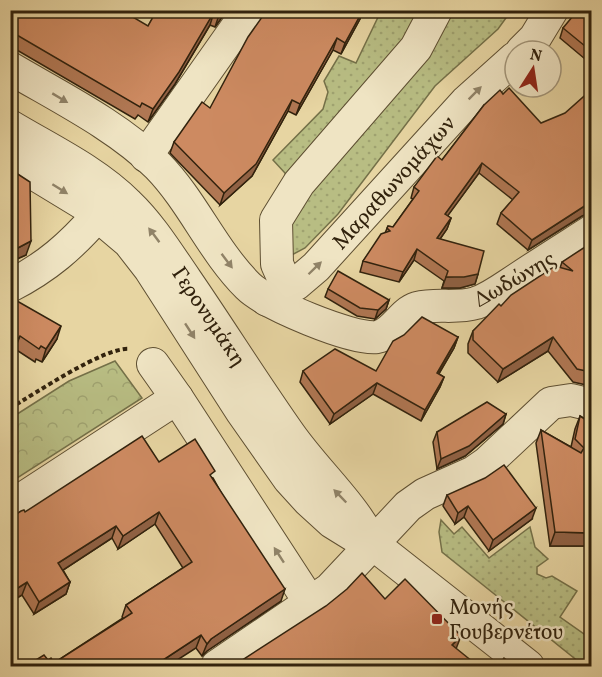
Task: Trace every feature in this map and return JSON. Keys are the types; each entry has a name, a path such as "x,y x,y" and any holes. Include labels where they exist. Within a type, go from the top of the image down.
{"street":[{"path":"146,156 249,10"},
{"path":"10,68 109,129 146,156 181,193 237,274 257,294 277,295 276,220 299,183 416,48 436,10"},
{"path":"534,39 552,10"},
{"name":"Μαραθωνομάχων","path":"277,295 316,267 466,102 503,69"},
{"name":"Γερονυμάκη","path":"10,126 106,184 144,221 199,298 291,436 322,477 353,510 373,544"},
{"name":"Γερονυμάκη","path":"10,159 98,215 129,242 145,262 242,412 289,479 309,501 332,522 373,544 528,666"},
{"path":"10,286 48,265 67,249 98,215"},
{"name":"Δωδώνης","path":"277,295 294,313 366,336 377,337 383,335 405,315 418,308 463,306 484,300 591,231"},
{"path":"153,364 311,604"},
{"path":"10,507 177,398"},
{"path":"217,666 311,604 345,576 408,506 425,494 474,472 487,463 551,403 571,400 591,405"}],"path":[{"path":"10,408 114,350 128,348 153,364"}],"green space":[{"path":"381,11 511,11 498,29 435,86 338,214 305,248 286,258 287,185 285,173 273,160 323,109 328,92 324,81 339,56 356,63"},
{"path":"115,361 142,398 11,482 11,418 69,381"},
{"path":"441,520 454,534 462,527 489,558 530,527 535,547 548,559 537,567 537,574 546,578 552,576 577,591 560,617 591,639 591,666 584,666 442,552 439,532"}],"building":[{"path":"10,10 121,10 148,26 157,10 223,10 219,15 214,12 179,72 153,109 142,103 140,107 10,31"},
{"path":"267,10 363,10 345,43 337,38 300,104 292,100 256,164 224,193 174,142 202,102 210,108 248,37"},
{"path":"578,10 591,10 591,51 563,28"},
{"path":"500,90 503,99 519,99 541,123 565,113 591,90 591,204 532,240 501,213 519,192 482,163 445,214 451,218 437,238 484,251 478,274 446,277 448,271 417,249 403,272 363,261 381,234 390,231 388,226 393,227 419,191 414,187 437,156 442,160 484,105"},
{"path":"10,169 30,182 31,241 14,250 10,242"},
{"path":"585,247 591,253 591,372 577,369 553,337 503,369 473,340 473,331 499,304 501,306 511,295 555,266 573,271 562,262"},
{"path":"338,271 389,300 378,310 360,308 328,289"},
{"path":"10,297 61,326 46,349 41,346 39,349 20,336 10,351"},
{"path":"422,317 458,337 437,373 444,377 425,410 377,383 334,414 303,371 335,349 376,371 393,341 404,335"},
{"path":"487,402 506,414 469,446 441,459 437,432"},
{"path":"580,416 591,423 591,533 555,532 541,430 581,453 584,448 575,439"},
{"path":"142,436 159,462 195,439 215,471 210,475 285,589 207,644 201,635 163,660 167,666 26,666 44,655 48,660 51,658 54,663 132,613 126,605 192,562 159,512 123,536 116,526 58,563 70,582 39,602 27,582 10,593 10,518 21,511 25,512"},
{"path":"504,465 536,508 493,540 468,506 458,513 447,495 485,478"},
{"path":"362,573 385,599 405,579 461,636 452,645 478,666 382,666 379,663 374,666 233,666 326,606"},
{"path":"504,658 515,666 498,666"}],"place":[{"name":"Μονής Γουβερνέτου","path":"437,619"}]}
